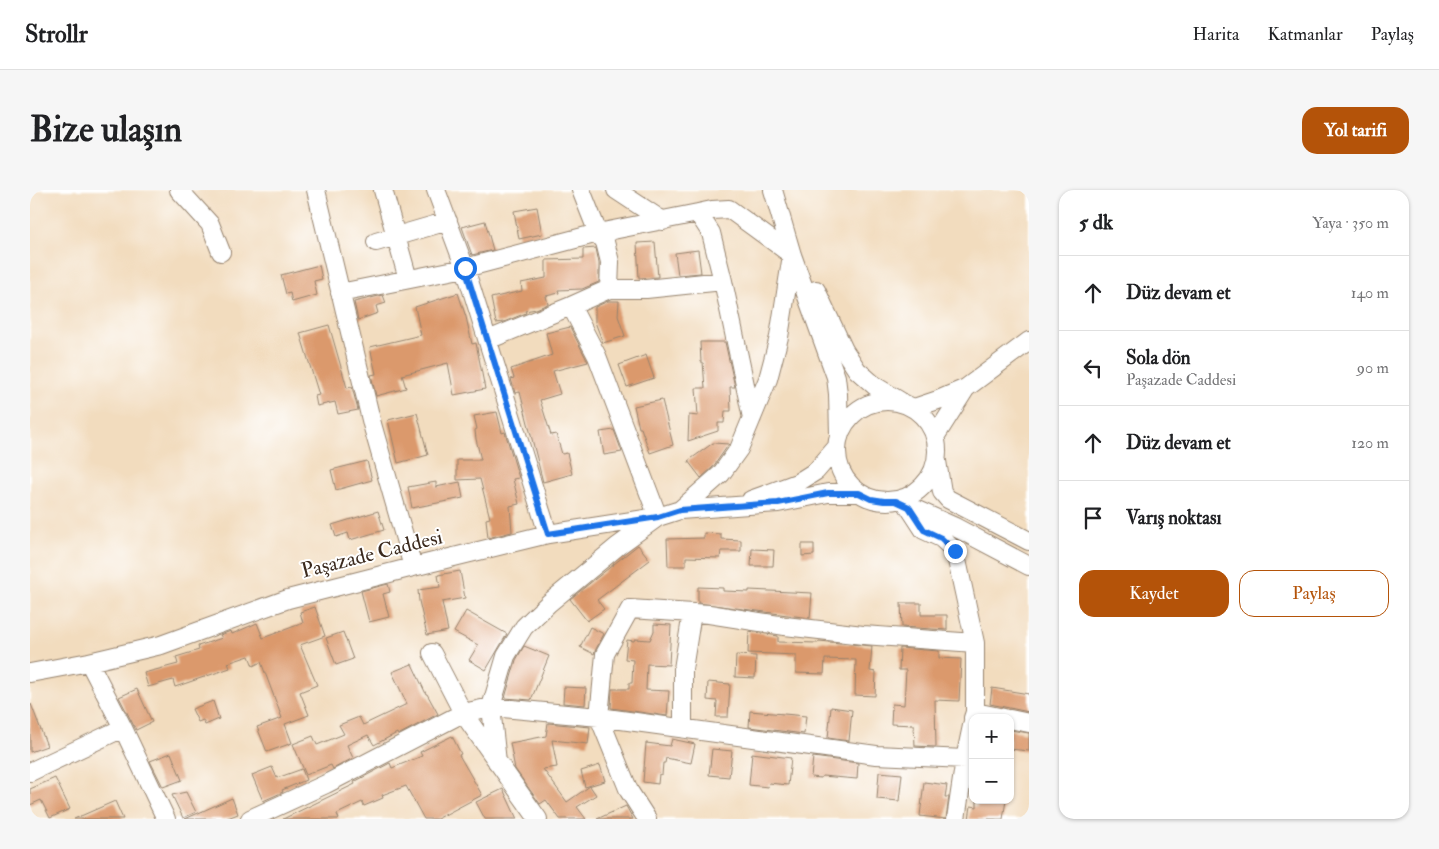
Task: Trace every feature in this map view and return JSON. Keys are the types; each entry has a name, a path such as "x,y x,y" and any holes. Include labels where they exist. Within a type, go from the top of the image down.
{"street":[{"path":"179,190 210,224 221,252"},
{"path":"315,190 372,424 413,567"},
{"path":"383,190 408,279"},
{"path":"436,190 465,268 548,534"},
{"path":"581,190 598,234 605,242 610,262 609,289"},
{"path":"616,190 664,221"},
{"path":"773,190 792,255 836,377 838,394 837,461 842,474 859,493 871,499 902,504 955,528 1029,566"},
{"path":"786,190 800,243 819,299 844,350 857,370 875,386 908,406 927,421 938,448 937,460 942,492 948,499 1029,541"},
{"path":"340,293 465,268 598,234 712,210 729,209 792,255"},
{"path":"698,214 711,233 752,418"},
{"path":"376,242 448,221"},
{"path":"680,510 721,474 739,449 768,379 779,337 792,255"},
{"path":"488,340 609,289 646,289 723,281"},
{"path":"497,762 491,707 506,656 524,627 549,603 618,546 658,517 597,356 571,306"},
{"path":"732,508 797,482 816,471 837,442 844,423 853,413 864,406 877,401 890,400 908,406 938,400 966,388 1029,341"},
{"path":"935,437 966,388"},
{"path":"902,504 922,487 933,472 937,460"},
{"name":"Paşazade Caddesi","path":"30,674 161,645 288,599 548,534 658,517 680,510 732,508 778,503 828,493 859,493"},
{"path":"902,504 924,530 941,538 955,551 975,643 974,714"},
{"path":"647,819 629,791 599,717 606,654 630,609 709,614 863,635 975,643"},
{"path":"684,728 683,669 692,613"},
{"path":"432,653 463,713 538,819"},
{"path":"90,662 166,819"},
{"path":"250,819 326,784 463,713 491,707 599,717 876,755 965,759"},
{"path":"1014,720 1029,723"},
{"path":"30,772 123,728"},
{"path":"956,819 969,740"}],"building":[{"path":"537,207 542,234 519,239 514,211"},
{"path":"485,221 493,250 472,255 462,227"},
{"path":"655,242 658,277 639,278 637,243"},
{"path":"596,248 599,263 599,282 582,289 558,290 559,293 546,296 548,304 525,311 526,313 504,322 496,323 491,298 522,291 521,283 546,278 546,260 583,259 583,249"},
{"path":"698,250 701,273 678,275 675,253"},
{"path":"319,265 322,279 314,281 317,295 292,302 290,293 286,294 281,275"},
{"path":"458,293 472,344 476,343 485,389 454,395 448,363 402,375 406,388 376,396 371,375 376,374 370,347 421,335 415,307"},
{"path":"383,295 386,303 376,306 378,313 358,320 354,302"},
{"path":"608,301 619,301 618,316 625,336 603,343 595,322 595,307"},
{"path":"329,325 347,388 352,387 358,410 338,414 335,402 317,406 315,396 319,395 300,333"},
{"path":"570,327 588,362 553,371 560,394 540,400 551,435 556,434 562,454 567,453 572,474 543,482 520,392 515,393 511,379 514,378 511,369 552,355 546,333"},
{"path":"700,342 725,342 735,387 730,387 731,411 725,411 724,423 718,423 718,431 688,441 689,415 698,416 696,388 705,388"},
{"path":"646,355 654,378 627,387 619,365"},
{"path":"662,400 673,445 650,453 641,428 639,428 634,406"},
{"path":"497,412 502,433 505,432 519,478 513,479 519,504 510,506 512,532 488,538 486,519 490,518 480,479 457,480 457,460 481,460 476,439 475,430 477,429 474,416"},
{"path":"417,413 428,455 398,463 388,420"},
{"path":"614,430 622,452 604,455 600,432"},
{"path":"713,443 729,444 713,467 701,478 688,461"},
{"path":"367,461 372,480 336,490 331,470"},
{"path":"436,482 436,487 460,482 463,498 412,508 408,487"},
{"path":"378,511 384,530 350,540 348,533 336,537 332,525"},
{"path":"704,533 721,534 721,539 741,540 741,551 721,551 720,558 686,557 686,566 668,566 667,539 704,538"},
{"path":"802,544 814,544 814,555 802,556"},
{"path":"638,545 650,560 597,600 604,609 587,621 570,599"},
{"path":"752,549 774,550 773,566 751,566"},
{"path":"460,571 465,598 442,602 448,631 427,635 418,590 440,587 438,575"},
{"path":"388,584 390,592 383,594 389,617 369,622 361,591"},
{"path":"698,587 723,588 723,591 749,592 749,590 812,593 810,618 698,603"},
{"path":"901,603 921,603 921,615 947,615 947,630 902,627"},
{"path":"315,607 325,636 300,645 317,685 300,692 309,715 285,724 292,743 267,752 257,727 282,718 261,662 253,666 249,656 228,663 230,668 175,687 173,680 148,687 144,673 178,664 176,657 199,650 198,646 222,638 220,635 231,631 232,634 257,623 263,638 303,623 300,612"},
{"path":"466,611 507,634 486,670 469,660 478,645 454,632"},
{"path":"654,624 671,625 669,665 647,664 646,690 669,691 667,716 611,708 612,689 629,689 629,683 632,683 633,660 625,659 627,640 650,640 654,631"},
{"path":"590,627 604,634 594,654 580,647"},
{"path":"749,631 778,636 778,642 818,643 819,641 872,646 870,671 876,672 875,696 855,695 856,660 825,659 824,674 796,673 796,655 748,653"},
{"path":"343,632 353,659 336,665 326,638"},
{"path":"524,646 549,656 531,700 505,698 516,660"},
{"path":"900,648 939,651 939,658 961,659 959,701 935,700 936,747 915,746 914,725 891,724 892,704 904,705 906,670 899,670"},
{"path":"736,655 756,656 755,678 735,677"},
{"path":"412,664 438,714 374,745 368,735 347,745 353,758 333,769 331,765 306,775 293,744 313,736 317,745 344,734 339,725 359,717 363,725 407,704 392,672"},
{"path":"708,682 730,684 728,717 716,717 717,701 707,700"},
{"path":"564,687 586,688 585,705 563,703"},
{"path":"992,688 1029,694 1029,712 990,704"},
{"path":"137,689 152,722 136,730 119,697"},
{"path":"213,701 219,719 205,725 203,720 198,722 192,709"},
{"path":"30,705 47,746 30,752"},
{"path":"831,707 852,710 849,741 828,738"},
{"path":"750,711 806,716 804,734 749,727"},
{"path":"548,723 590,727 588,744 552,740 557,767 543,769 567,802 590,786 596,795 577,807 586,819 560,819 546,800 540,804 515,769 510,743 546,736"},
{"path":"1014,731 1029,733 1029,751 1014,749"},
{"path":"452,736 461,754 459,755 482,795 437,819 424,819 406,786 382,795 383,798 364,806 362,802 337,814 339,819 283,819 355,784 354,782 390,763 392,768 422,756 420,752"},
{"path":"672,739 695,744 691,763 666,758 665,763 663,763 662,775 659,774 658,784 643,782 646,743 670,746"},
{"path":"712,749 732,751 729,777 709,775"},
{"path":"171,753 182,780 163,787 150,761"},
{"path":"752,753 791,758 788,785 769,783 768,787 749,785"},
{"path":"813,757 858,763 857,779 811,777"},
{"path":"600,765 605,781 585,787 581,771"},
{"path":"272,767 277,778 302,769 306,780 282,790 283,792 263,801 252,775"},
{"path":"879,772 902,774 899,801 877,799"},
{"path":"55,778 70,809 50,818 41,800 30,805 30,789"},
{"path":"924,782 947,785 945,797 949,797 946,819 920,816"},
{"path":"503,789 517,819 485,819 476,802"},
{"path":"186,792 196,812 183,818 172,795"},
{"path":"232,798 238,814 225,819 185,819"},
{"path":"115,801 123,819 74,819"},
{"path":"977,804 1005,804 1003,819 969,819 971,806 977,807"},
{"path":"626,806 633,819 597,819"}],"route":[{"path":"465,268 548,534 658,517 680,510 732,508 778,503 828,493 859,493 871,499 896,501 909,507 924,530 941,538 955,551"}]}
